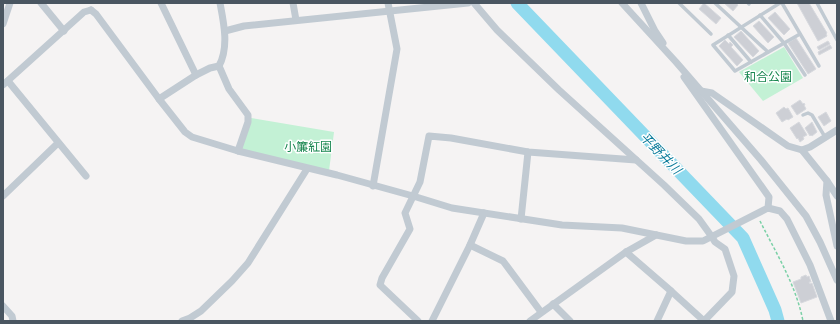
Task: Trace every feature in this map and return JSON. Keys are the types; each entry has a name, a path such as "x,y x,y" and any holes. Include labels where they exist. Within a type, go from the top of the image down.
{"street":[{"path":"3,24 10,3"},
{"path":"42,3 64,31"},
{"path":"161,3 196,75"},
{"path":"159,99 196,75 210,68 219,66 223,59 226,31 220,3"},
{"path":"293,3 296,20"},
{"path":"374,186 397,49 388,3"},
{"path":"226,31 244,26 468,3"},
{"path":"474,3 497,30 559,90 664,185 715,235 715,242 725,249 734,276 732,292 704,321 671,290 626,252"},
{"path":"622,3 676,62 761,160 806,216 820,242 837,280"},
{"path":"640,3 687,81 769,197 768,208"},
{"path":"86,176 5,83 84,12 92,7 159,99 185,132 192,138 307,169 328,173 452,208 562,226 622,228 686,241 703,241 768,208 780,211 787,219 810,265 831,321"},
{"path":"219,66 229,89 248,115 248,122 238,151"},
{"path":"701,91 712,93 788,146 802,150 837,196"},
{"path":"802,150 810,147 837,130"},
{"path":"418,321 380,285 382,278 410,229 405,213 420,182 429,136 451,138 528,152 636,160"},
{"path":"3,196 58,143"},
{"path":"521,219 528,152"},
{"path":"182,321 201,311 248,263 307,169"},
{"path":"827,181 826,195 837,246"},
{"path":"432,321 470,245 484,213"},
{"path":"530,321 626,252 656,235"},
{"path":"470,245 503,261 541,312"},
{"path":"657,321 671,290"},
{"path":"553,304 570,321"},
{"path":"3,306 12,316 13,321"}],"lane":[{"path":"679,3 712,34"},
{"path":"715,3 768,52"},
{"path":"800,34 734,71 713,45 781,3 800,34 819,66"},
{"path":"817,3 837,40"},
{"path":"760,15 784,43 804,75"},
{"path":"728,35 751,62"},
{"path":"803,115 808,113 812,115 825,137"}],"path":[{"path":"756,214 782,263 801,310 803,321"}],"green space":[{"name":"和合公園","path":"784,47 803,78 763,101 739,72"},
{"name":"小簾紅園","path":"251,118 334,132 329,171 241,150"}],"building":[{"path":"704,3 721,18 716,24 699,9"},
{"path":"724,3 736,3 738,5 733,11"},
{"path":"797,3 809,3 827,33 827,36 818,41"},
{"path":"775,12 790,29 784,35 768,18"},
{"path":"759,21 774,37 768,43 753,26"},
{"path":"741,31 759,51 753,57 734,37"},
{"path":"796,38 816,69 808,74 788,43"},
{"path":"725,40 729,44 730,42 733,45 731,47 743,60 737,66 719,46"},
{"path":"828,41 830,44 819,50 817,47"},
{"path":"830,45 832,48 819,55 818,52"},
{"path":"800,100 803,104 804,103 806,109 797,115 791,106"},
{"path":"784,107 786,109 788,108 793,117 782,122 776,113"},
{"path":"826,112 831,121 824,126 818,117"},
{"path":"799,122 807,135 803,137 804,139 800,142 790,128"},
{"path":"812,122 817,132 810,136 805,128"},
{"path":"806,275 807,277 809,276 811,282 809,282 810,284 812,283 817,297 801,303 793,282"}],"waterway":[{"name":"平野井川","path":"517,3 743,238 775,310 778,321"}]}
